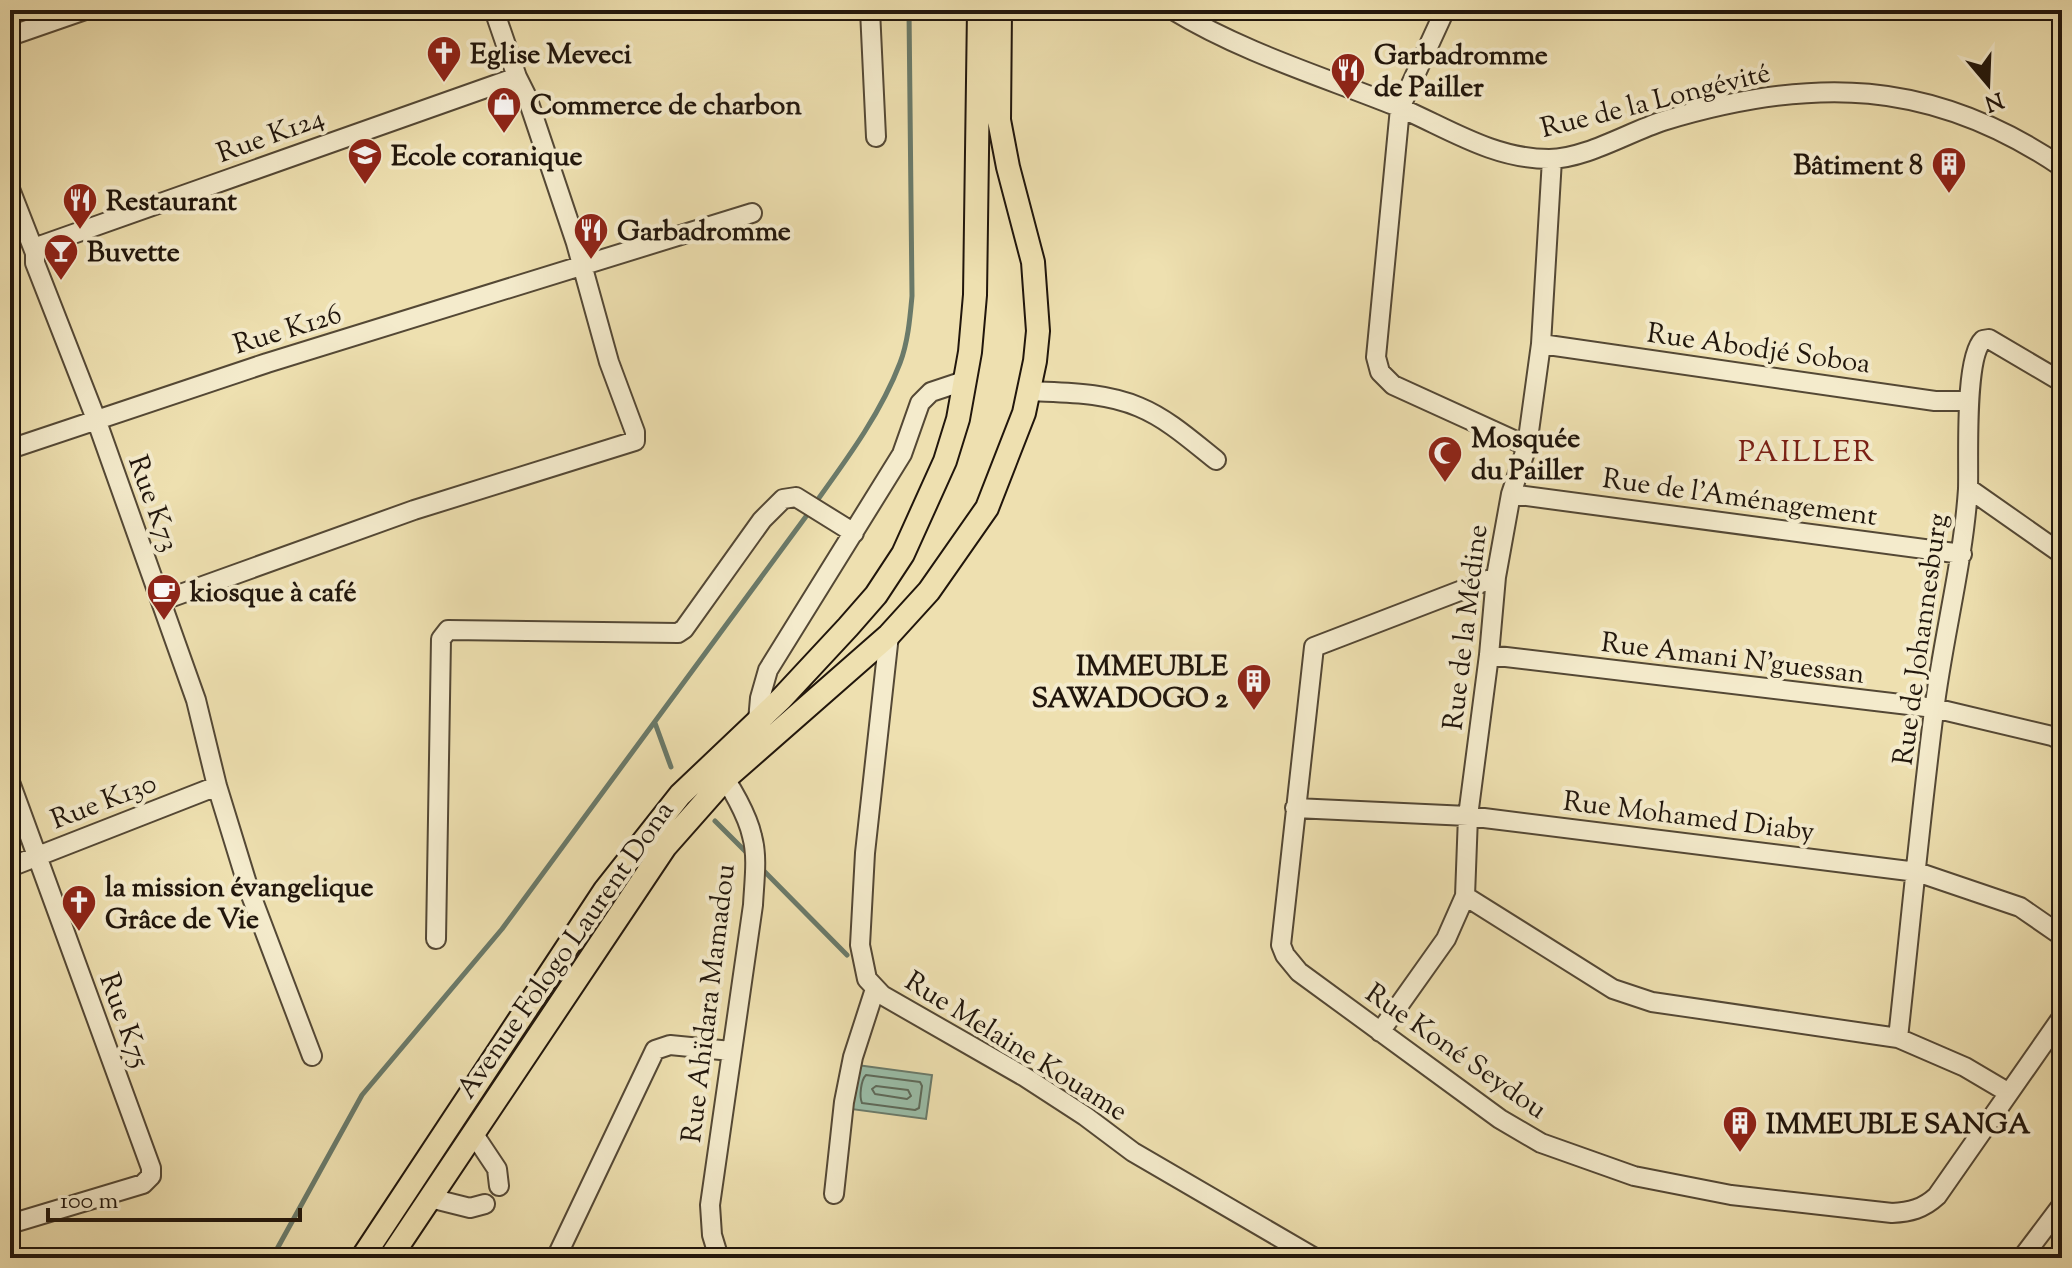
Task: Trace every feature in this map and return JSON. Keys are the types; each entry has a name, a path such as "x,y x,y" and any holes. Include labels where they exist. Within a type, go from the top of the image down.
{"main road":[{"name":"Avenue Fologo Laurent Dona","path":"390,1258 719,771 758,721 866,606 903,554 945,461 958,419 964,381 975,295 979,10"},
{"name":"Avenue Fologo Laurent Dona","path":"362,1258 605,890 680,795 719,771 889,635 929,591 987,508 1010,453 1028,391 1038,331 1037,299 1027,234 999,120 1000,10"}],"street":[{"path":"10,36 85,10"},
{"path":"161,601 414,510 635,441 635,432 609,362 582,265 527,97 494,10"},
{"path":"870,10 876,137"},
{"name":"Rue de la Longévité","path":"1173,10 1240,45 1400,108 1451,134 1519,157 1552,159 1583,152 1662,121 1743,100 1825,91 1923,101 1985,122 2031,146 2062,167"},
{"path":"1445,10 1400,108 1376,357 1380,372 1393,385 1527,446"},
{"name":"Rue K124","path":"38,249 517,77"},
{"name":"Rue de la Médine","path":"1380,1032 1446,939 1465,896 1468,816 1496,577 1511,494 1527,446 1541,344 1552,159"},
{"name":"Rue K73","path":"10,189 38,249 35,263 96,419 196,700 217,786 249,890 312,1056"},
{"name":"Rue K126","path":"10,449 96,419 752,213"},
{"name":"Rue de Johannesburg","path":"1898,1038 1934,708 1962,554 1968,488 1969,401 1976,349 1983,340 1995,342 2062,382"},
{"name":"Rue Abodjé Soboa","path":"1541,344 1935,401 1969,401"},
{"path":"758,721 760,698 768,670 902,454 920,403 931,392 964,381"},
{"path":"1028,391 1091,394 1141,407 1169,423 1216,460"},
{"path":"1968,488 2062,554"},
{"name":"Rue de l'Aménagement","path":"1511,494 1962,554"},
{"path":"436,939 441,639 448,630 678,633 684,629 762,520 783,499 796,497 854,533"},
{"name":"Rue Koné Seydou","path":"1496,577 1314,647 1281,945 1299,972 1500,1119 1541,1143 1634,1176 1731,1195 1892,1213 1912,1212 1929,1204 1937,1196 2062,1017"},
{"name":"Rue Melaine Kouame","path":"889,635 865,853 860,945 864,971 875,989 1025,1077 1133,1152 1315,1258"},
{"name":"Rue Amani N'guessan","path":"1489,655 1934,708 2062,741"},
{"name":"Rue Ahïdara Mamadou","path":"719,771 752,835 754,861 753,905 710,1205 712,1235 719,1258"},
{"name":"Rue K75","path":"10,782 151,1168 151,1176 143,1184 10,1224"},
{"name":"Rue K130","path":"10,867 217,786"},
{"name":"Rue Mohamed Diaby","path":"1295,808 1468,816 1917,872 2020,907 2062,936"},
{"path":"1465,896 1613,989 1652,1002 1898,1038 1965,1067 2009,1093"},
{"path":"834,1194 844,1102 853,1057 875,989"},
{"path":"556,1258 655,1050 670,1045 731,1051"},
{"path":"473,1133 497,1169 499,1186"},
{"path":"430,1198 470,1208 485,1204"},
{"path":"2022,1258 2062,1205"},
{"path":"2022,1258 2029,1258"}],"water":[{"path":"857,1065 932,1075 926,1119 851,1109"}],"waterway":[{"path":"816,502 883,400 900,363 907,338 912,296 909,10"},
{"path":"272,1258 362,1095 502,929 810,511"},
{"path":"655,723 671,767"},
{"path":"715,821 751,857"},
{"path":"760,867 847,955"},
{"path":"1316,1249 1332,1258"}],"place":[{"name":"Eglise Meveci","path":"444,84"},
{"name":"Garbadromme de Pailler","path":"1348,101"},
{"name":"Commerce de charbon","path":"504,135"},
{"name":"Ecole coranique","path":"365,186"},
{"name":"Bâtiment 8","path":"1949,195"},
{"name":"Restaurant","path":"80,231"},
{"name":"Garbadromme","path":"591,261"},
{"name":"Buvette","path":"61,282"},
{"name":"Mosquée du Pailler","path":"1445,484"},
{"name":"kiosque à café","path":"164,622"},
{"name":"IMMEUBLE SAWADOGO 2","path":"1254,712"},
{"name":"la mission évangelique Grâce de Vie","path":"79,933"},
{"name":"IMMEUBLE SANGA","path":"1740,1154"}],"district":[{"name":"PAILLER","path":"1807,451"}]}
